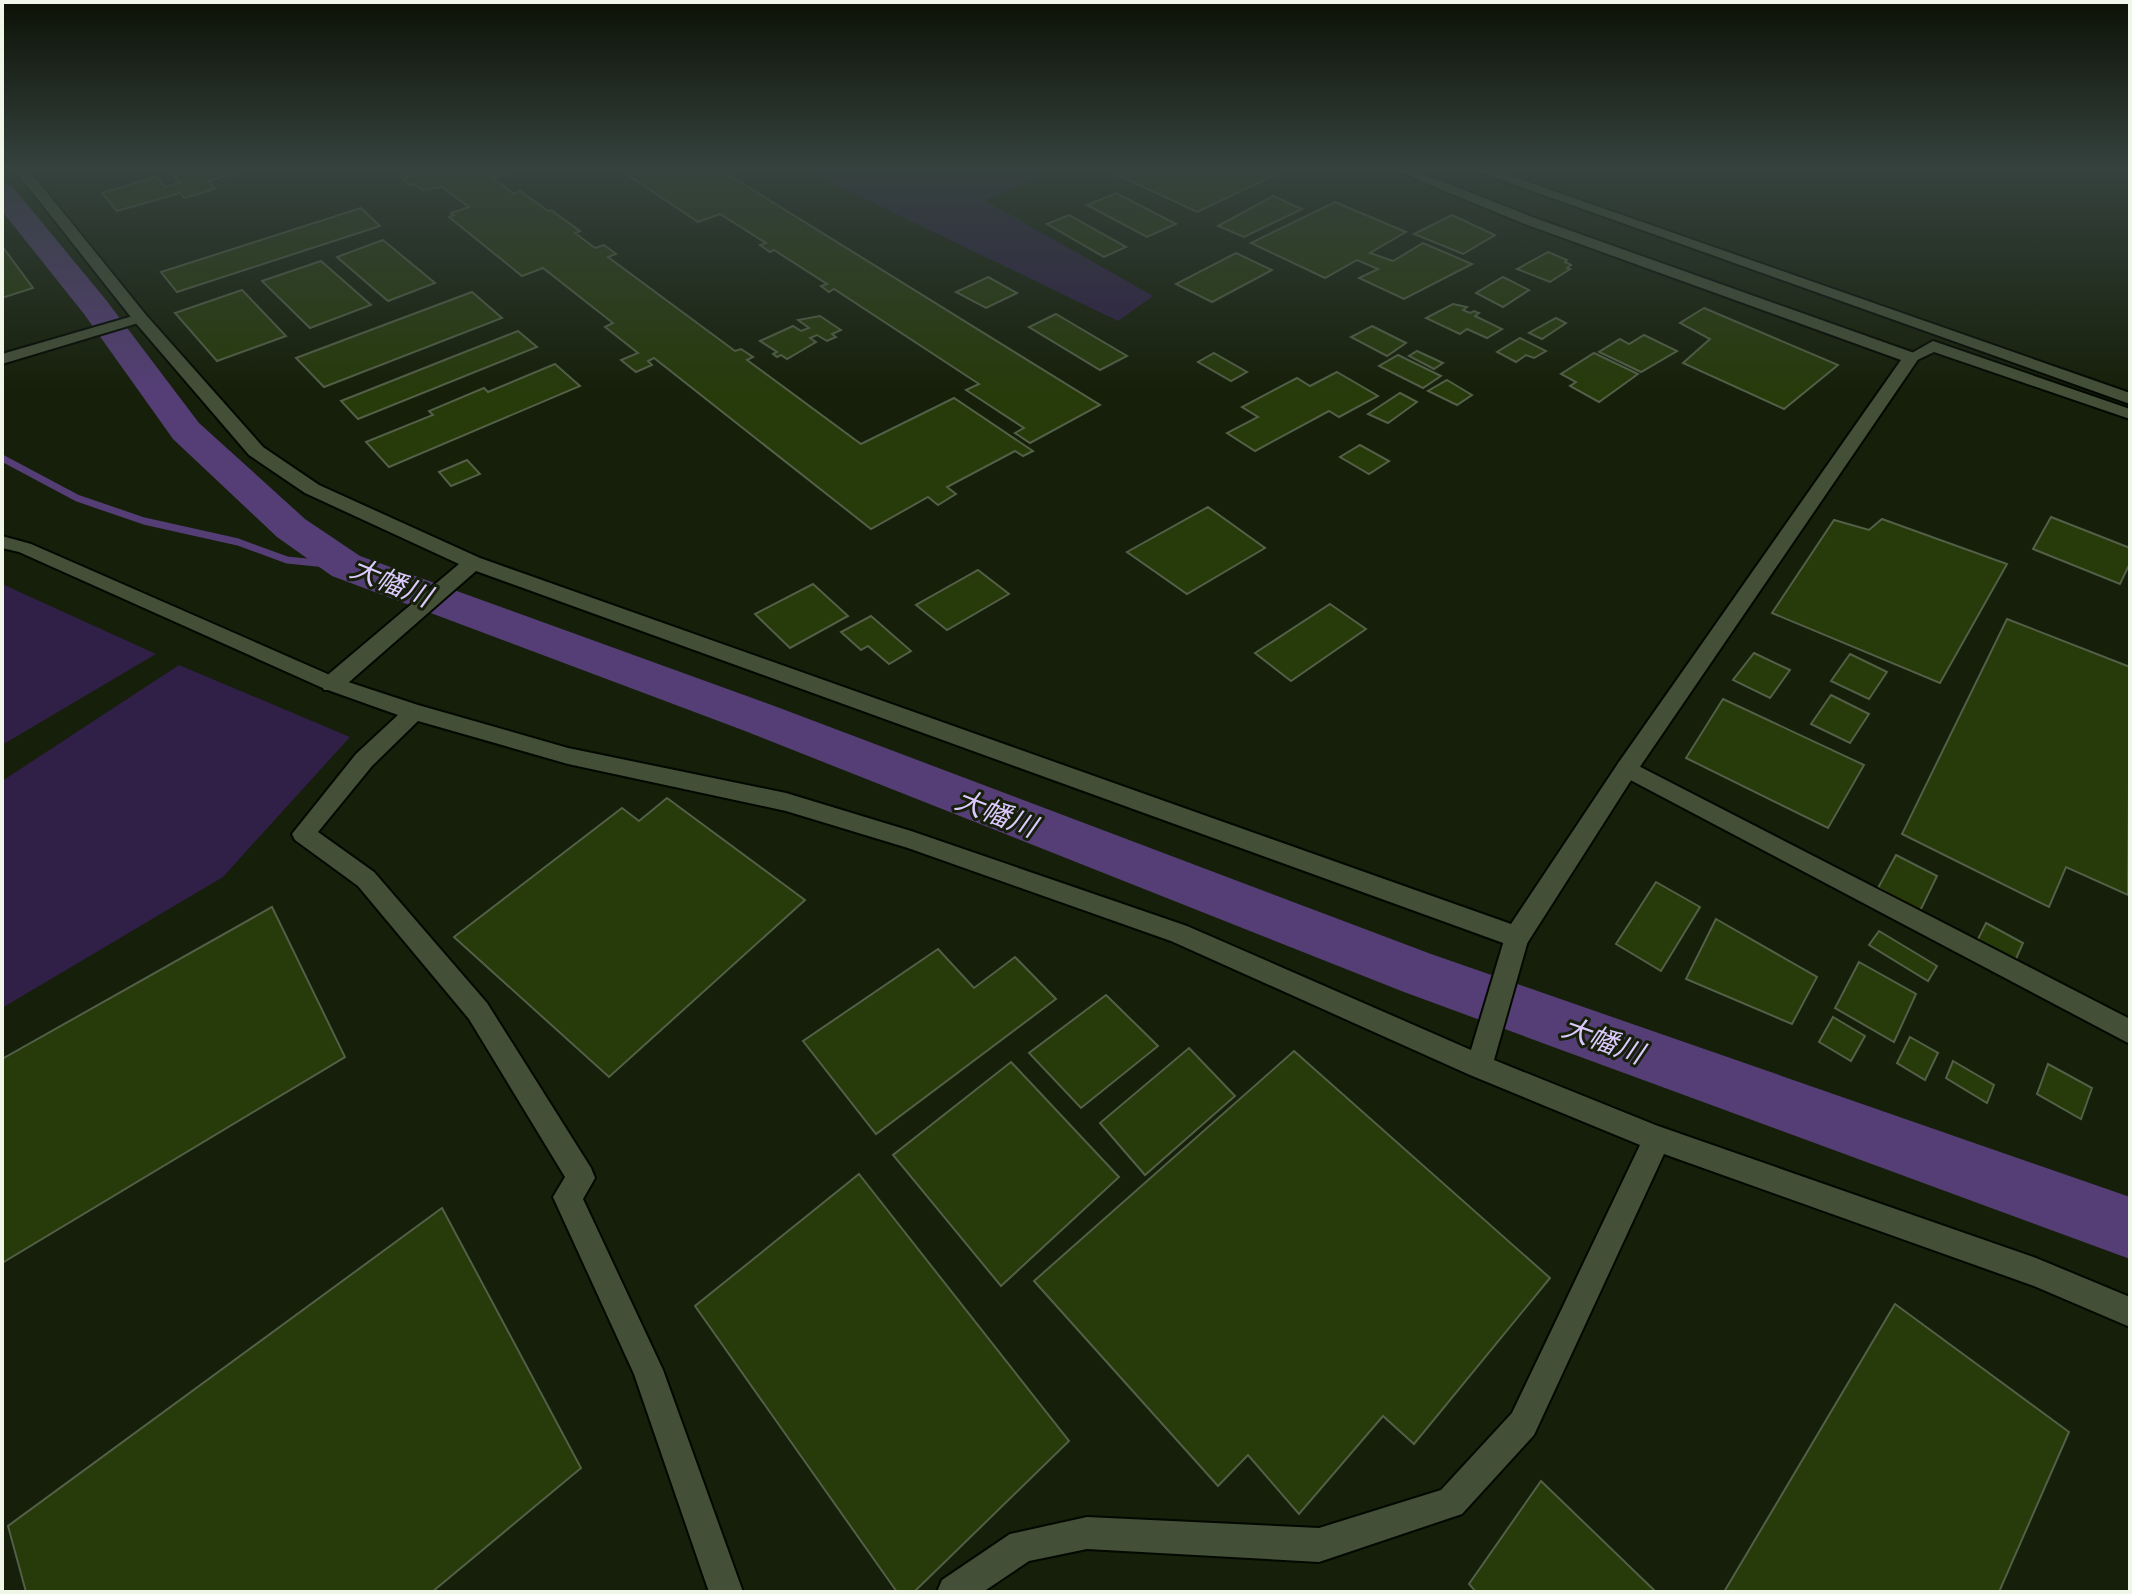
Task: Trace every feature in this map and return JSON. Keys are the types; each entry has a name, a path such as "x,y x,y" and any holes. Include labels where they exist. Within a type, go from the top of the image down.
{"street":[{"path":"80,243 219,412 256,451 312,489 473,563 1517,937"},
{"path":"1592,243 1911,358"},
{"path":"1689,243 2130,399"},
{"path":"2,359 140,318"},
{"path":"1479,1066 1517,937 1627,768 1911,358 1933,346 2130,414"},
{"path":"2,542 25,548 332,684 414,712 568,756 786,802 911,840 1179,933 1479,1066 1657,1139 2036,1272 2130,1312"},
{"path":"332,684 473,563"},
{"path":"414,712 364,760 303,834 366,879 478,1011 581,1178 567,1197 648,1370 726,1592"},
{"path":"1627,768 2130,1032"},
{"path":"954,1592 1022,1546 1087,1533 1319,1545 1451,1503 1523,1424 1657,1139"}],"shaded area":[{"path":"957,243 1060,243 1153,296 1118,321"},
{"path":"2,584 156,654 2,745"},
{"path":"179,665 350,737 223,877 2,1008 2,781"}],"building":[{"path":"250,243 327,243 177,292 161,272"},
{"path":"374,243 387,243 435,283 388,301 337,257"},
{"path":"482,243 589,243 595,248 604,245 616,254 608,257 735,351 741,349 753,357 747,360 861,444 954,398 1033,451 1023,456 1015,451 947,487 956,494 938,505 928,497 871,529 654,358 648,361 652,365 636,372 621,360 638,353 605,327 613,323 543,268 522,276"},
{"path":"839,243 1100,405 1030,443 1015,433 1024,428 966,390 979,384 834,289 829,292 821,286 827,284 774,250 770,252 760,245"},
{"path":"1080,243 1120,243 1126,247 1104,257"},
{"path":"1252,243 1386,243 1370,253 1393,261 1424,243 1472,264 1404,299 1359,278 1378,269 1357,260 1325,278"},
{"path":"1437,243 1481,243 1463,254"},
{"path":"2,246 33,288 2,298"},
{"path":"1548,252 1567,260 1565,262 1571,265 1567,268 1570,269 1550,282 1517,269"},
{"path":"1236,253 1272,270 1212,302 1176,284"},
{"path":"321,261 371,305 310,328 262,281"},
{"path":"988,277 1017,293 986,308 956,292"},
{"path":"1503,277 1529,290 1503,307 1476,293"},
{"path":"242,290 286,336 217,361 175,313"},
{"path":"472,292 502,318 324,387 296,358"},
{"path":"1453,304 1467,307 1463,310 1470,313 1479,313 1475,316 1502,329 1487,338 1467,329 1460,334 1426,318"},
{"path":"1704,308 1838,365 1784,409 1683,363 1710,339 1680,323"},
{"path":"1056,314 1127,356 1100,370 1029,327"},
{"path":"820,316 841,330 832,334 836,337 827,341 817,335 810,338 816,342 787,359 781,355 777,357 773,354 777,352 760,341 793,326 801,331 809,328 798,320"},
{"path":"1556,318 1566,323 1542,339 1529,333"},
{"path":"1372,326 1406,343 1387,356 1351,337"},
{"path":"518,331 537,347 358,419 341,401"},
{"path":"1644,335 1677,351 1641,372 1599,352 1620,339 1629,344"},
{"path":"1520,338 1546,351 1534,358 1526,355 1516,362 1497,352"},
{"path":"1417,351 1443,363 1434,369 1409,356"},
{"path":"1214,353 1247,372 1231,381 1198,362"},
{"path":"1594,353 1638,374 1599,402 1570,386 1576,382 1561,374"},
{"path":"1398,355 1441,376 1423,388 1379,366"},
{"path":"555,364 580,386 389,467 366,442 433,415 429,411 484,388 488,392"},
{"path":"1337,372 1378,396 1339,417 1329,411 1255,451 1227,433 1258,417 1242,407 1297,378 1310,386"},
{"path":"1447,380 1472,395 1457,405 1428,391"},
{"path":"1400,393 1417,402 1388,423 1368,414"},
{"path":"1360,445 1389,461 1369,474 1340,457"},
{"path":"467,460 480,474 451,486 439,472"},
{"path":"1208,507 1265,548 1187,594 1127,552"},
{"path":"2051,517 2130,548 2130,563 2120,584 2033,549"},
{"path":"1882,519 2007,564 1940,683 1772,613 1834,520 1869,530"},
{"path":"978,570 1009,594 947,630 916,605"},
{"path":"813,584 848,616 790,648 755,614"},
{"path":"1330,604 1366,629 1291,681 1255,653"},
{"path":"871,616 911,651 889,664 868,646 861,650 841,632"},
{"path":"2007,619 2130,667 2128,895 2066,867 2049,907 1902,834"},
{"path":"1754,653 1790,670 1770,698 1733,680"},
{"path":"1850,654 1887,672 1869,699 1831,681"},
{"path":"1831,695 1869,714 1850,743 1811,724"},
{"path":"1723,699 1864,765 1828,828 1686,758"},
{"path":"667,798 805,900 609,1077 454,937 622,808 639,821"},
{"path":"1896,855 1937,876 1920,911 1878,888"},
{"path":"1656,882 1700,907 1661,971 1616,944"},
{"path":"272,907 345,1057 2,1263 2,1059"},
{"path":"1716,919 1817,977 1792,1024 1686,979"},
{"path":"1986,923 2023,943 2015,961 1977,941"},
{"path":"1879,931 1937,966 1928,981 1869,945"},
{"path":"938,949 974,988 1015,957 1056,999 876,1134 803,1041"},
{"path":"1859,962 1916,994 1894,1042 1835,1008"},
{"path":"1106,995 1158,1046 1081,1108 1029,1053"},
{"path":"1833,1017 1865,1036 1851,1061 1819,1042"},
{"path":"1910,1037 1938,1053 1925,1080 1897,1063"},
{"path":"1189,1048 1235,1096 1145,1175 1100,1123"},
{"path":"1294,1051 1550,1278 1414,1444 1383,1416 1299,1514 1248,1455 1218,1486 1034,1281"},
{"path":"1953,1061 1994,1085 1987,1103 1946,1078"},
{"path":"1011,1062 1119,1177 1001,1286 893,1155"},
{"path":"2048,1064 2092,1088 2081,1119 2037,1094"},
{"path":"859,1174 1069,1441 914,1592 897,1592 695,1306"},
{"path":"442,1208 581,1468 432,1592 26,1592 8,1526"},
{"path":"1895,1304 2069,1432 1999,1592 1724,1592"},
{"path":"1541,1481 1656,1592 1476,1592 1469,1584"}],"waterway":[{"name":"大幡川","path":"44,243 95,307 186,431 291,528 346,566 761,719 1423,975 2130,1228"},
{"path":"2,458 77,498 144,521 238,542 287,560 346,566"}]}
